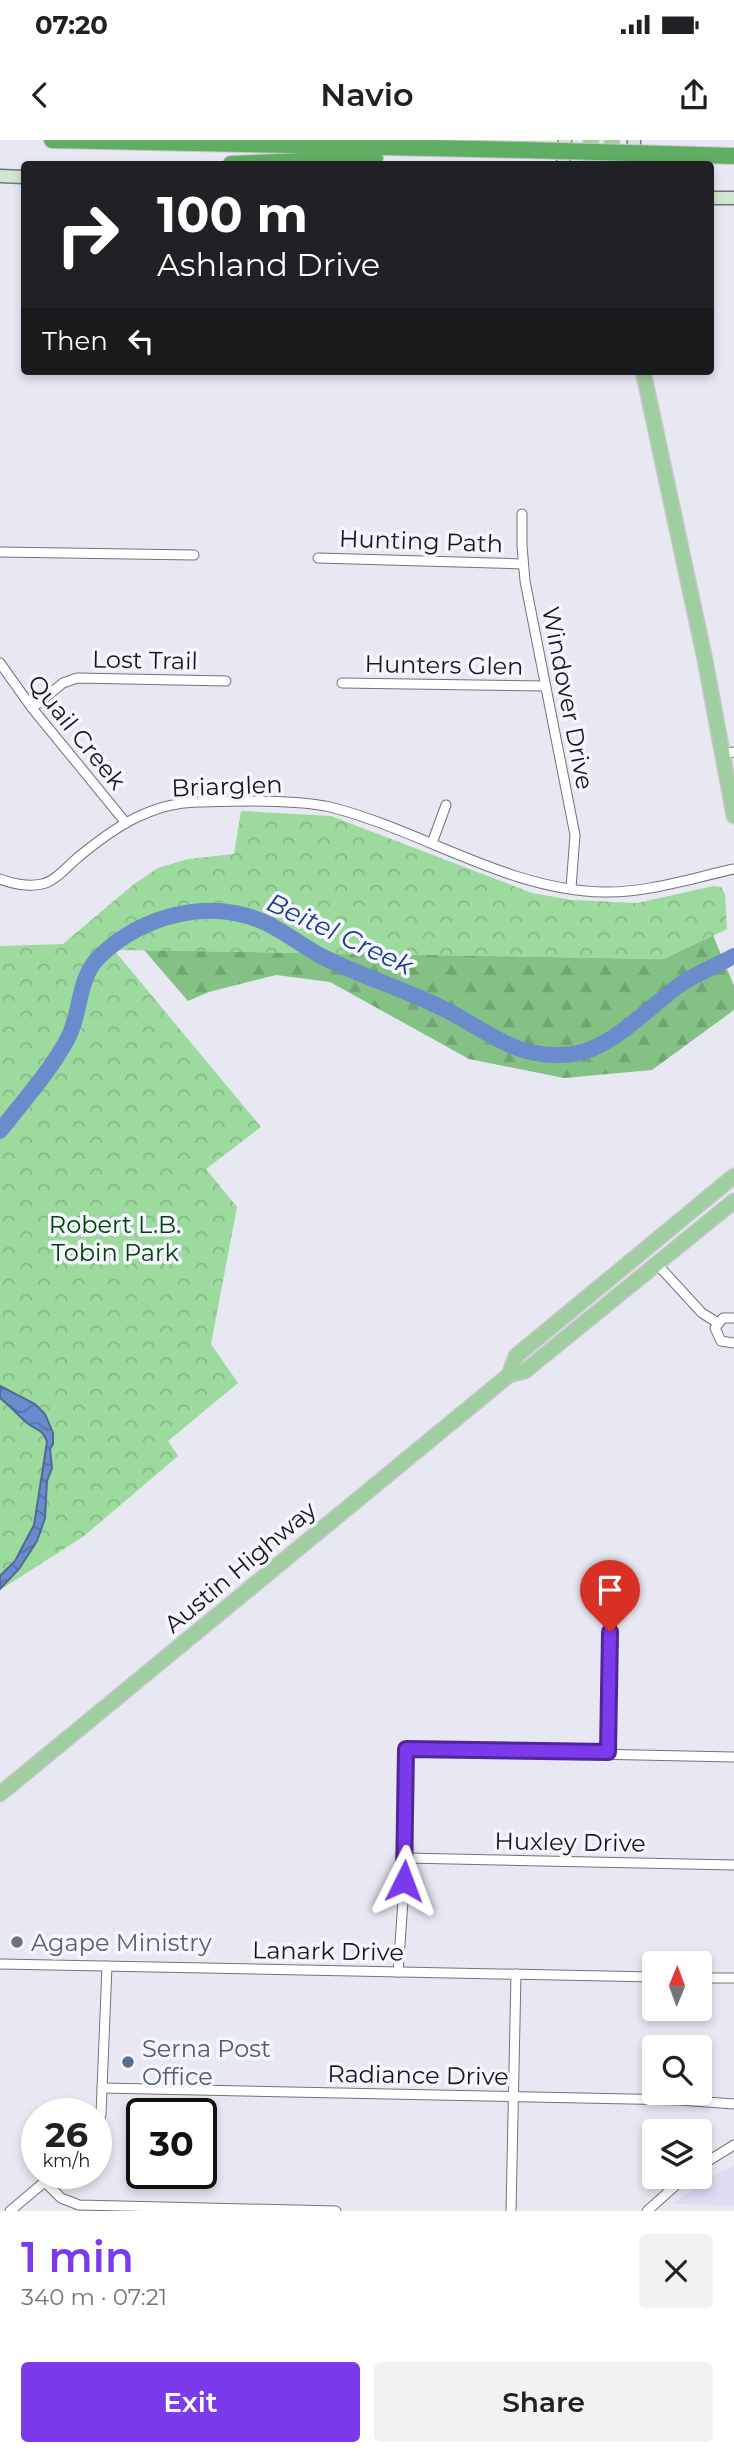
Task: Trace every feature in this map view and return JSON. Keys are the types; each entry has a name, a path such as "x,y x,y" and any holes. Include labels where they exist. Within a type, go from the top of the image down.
{"highway":[{"path":"52,140 734,156"},
{"path":"294,161 525,150"}],"main road":[{"path":"563,161 565,140"},
{"path":"591,140 591,161"},
{"path":"611,161 612,140"},
{"path":"633,161 634,140"},
{"path":"0,176 21,177"},
{"path":"714,198 734,198"},
{"path":"644,375 729,753 734,816"},
{"name":"Austin Highway","path":"509,1375 516,1356 734,1176"},
{"name":"Austin Highway","path":"0,1794 509,1375 526,1371 734,1201"}],"street":[{"name":"Windover Drive","path":"522,514 523,564 575,835 571,888"},
{"path":"0,552 194,555"},
{"name":"Hunting Path","path":"318,558 523,564"},
{"name":"Quail Creek","path":"0,663 32,708 126,822"},
{"name":"Lost Trail","path":"32,708 63,683 77,678 226,681"},
{"name":"Hunters Glen","path":"342,682 545,685"},
{"name":"Briarglen","path":"0,880 12,884 42,884 126,822 147,811 180,803 307,803 349,812 531,881 603,892 627,891 734,869"},
{"path":"432,842 446,805"},
{"path":"656,1263 702,1313 718,1323"},
{"path":"734,1318 723,1318 715,1328 717,1338 725,1343 734,1343"},
{"path":"608,1752 610,1632"},
{"path":"398,1972 406,1858 406,1749 734,1757"},
{"name":"Huxley Drive","path":"406,1858 734,1865"},
{"name":"Lanark Drive","path":"0,1964 642,1977"},
{"path":"102,2098 107,1966"},
{"path":"511,2211 516,1974"},
{"path":"712,1978 734,1978"},
{"name":"Radiance Drive","path":"102,2088 680,2100 734,2104"},
{"path":"712,2159 734,2145"},
{"path":"10,2211 37,2189"},
{"path":"52,2189 61,2198 79,2205 337,2211"},
{"path":"647,2211 672,2189"}],"shaded area":[{"path":"734,2166 734,2205 672,2204 693,2189 712,2189 712,2177"}],"green space":[{"name":"Robert L.B. Tobin Park","path":"241,811 331,816 532,893 572,900 637,903 714,886 721,887 725,894 727,929 664,959 114,950 261,1127 206,1169 237,1207 211,1344 238,1383 168,1441 178,1456 84,1536 0,1590 0,946 63,944 134,884 158,868 188,859 234,854"},
{"path":"713,935 734,986 734,1010 652,1070 564,1078 469,1059 330,982 276,975 209,992 188,1001 144,950 664,959"}],"water":[{"path":"0,1386 35,1404 45,1414 53,1433 53,1444 50,1449 52,1468 47,1481 45,1518 37,1541 19,1569 0,1589 0,1576 15,1561 34,1525 47,1442 41,1432 0,1398"}],"waterway":[{"name":"Beitel Creek","path":"0,1131 61,1051 76,1017 87,974 100,956 136,930 178,914 222,911 245,915 281,931 325,958 428,1001 518,1049 553,1055 587,1051 601,1044 678,986 734,956"}],"place":[{"name":"Agape Ministry","path":"17,1942"},
{"name":"Serna Post Office","path":"128,2062"}],"route":[{"path":"404,1881 406,1749 608,1752 610,1632"}]}
